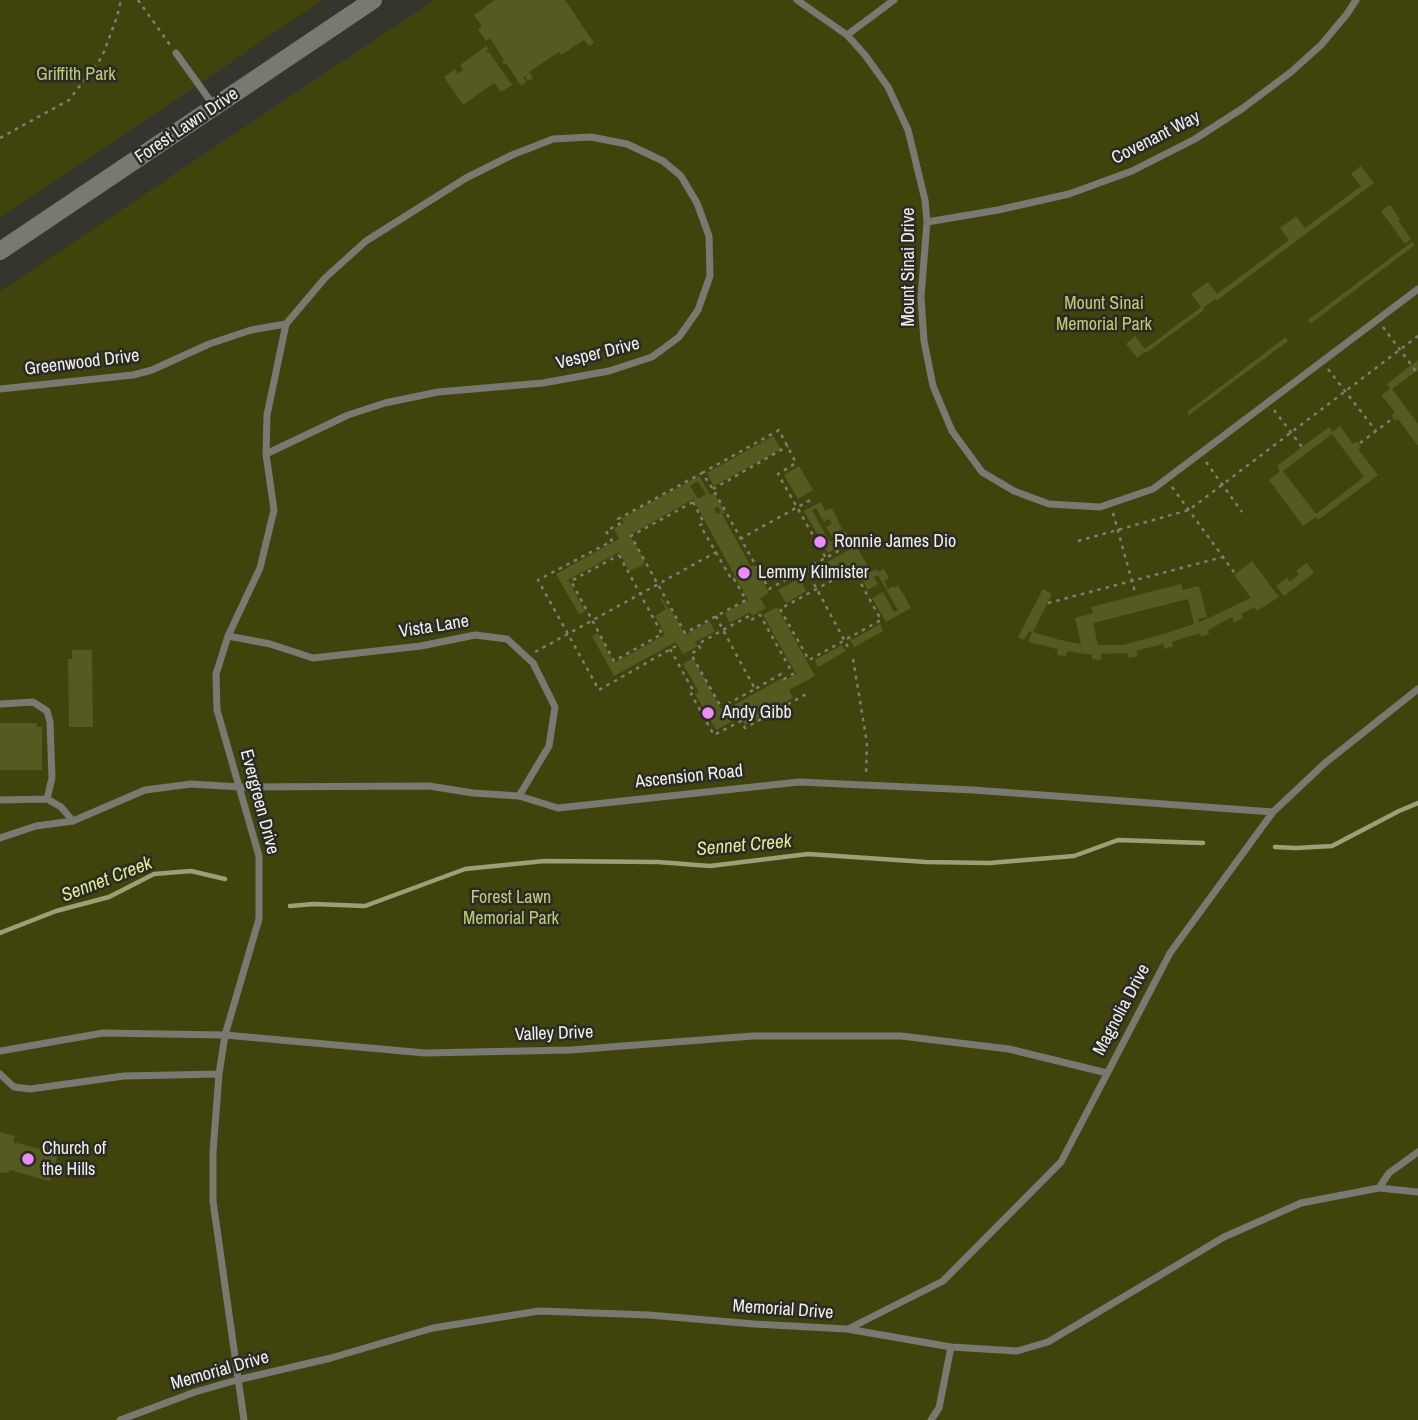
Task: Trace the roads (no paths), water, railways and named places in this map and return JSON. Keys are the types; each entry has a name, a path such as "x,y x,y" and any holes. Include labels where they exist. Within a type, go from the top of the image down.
{"street":[{"name":"Forest Lawn Drive","path":"0,251 367,2"}],"lane":[{"name":"Mount Sinai Drive","path":"797,0 847,35 865,55 888,87 908,130 925,200 927,222 921,297 924,341 933,386 952,431 982,472 1014,491 1049,504 1100,507 1153,489 1418,289"},
{"path":"847,35 894,0"},
{"name":"Covenant Way","path":"927,222 1069,194 1132,171 1195,139 1291,72 1321,45 1347,15 1356,0"},
{"path":"176,53 215,107"},
{"name":"Vesper Drive","path":"267,454 348,415 385,403 438,392 543,383 609,371 652,357 680,337 698,310 710,276 709,236 697,203 681,176 663,161 627,144 591,137 553,139 512,155 466,178 366,241 325,278 286,324"},
{"name":"Greenwood Drive","path":"0,389 133,375 152,370 220,340 251,330 286,324"},
{"name":"Evergreen Drive","path":"244,1420 213,1201 213,1152 225,1035 260,919 259,856 217,710 216,674 228,636 260,568 274,510 267,454 267,415 286,324"},
{"name":"Vista Lane","path":"228,636 270,644 313,659 421,646 475,635 507,639 533,663 555,707 550,746 519,796"},
{"name":"Magnolia Drive","path":"847,1329 943,1281 1061,1161 1170,953 1273,812 1325,763 1418,689"},
{"path":"0,704 33,702 47,711 50,722 52,778 47,799"},
{"name":"Ascension Road","path":"0,838 36,826 73,821 145,790 191,784 240,787 429,786 519,796 558,807 799,782 973,790 1273,812"},
{"path":"0,800 47,799 61,807 73,821"},
{"name":"Valley Drive","path":"0,1051 103,1033 225,1035 425,1053 571,1050 753,1036 901,1036 1009,1049 1107,1073"},
{"path":"0,1073 14,1087 30,1089 124,1076 219,1074"},
{"path":"1379,1188 1393,1170 1418,1152"},
{"name":"Memorial Drive","path":"120,1420 195,1392 331,1358 433,1328 539,1311 649,1315 847,1329 951,1347 1017,1351 1048,1342 1224,1237 1301,1203 1379,1188 1418,1192"},
{"path":"931,1420 939,1408 951,1347"}],"waterway":[{"name":"Sennet Creek","path":"1275,847 1332,846 1418,803"},
{"name":"Sennet Creek","path":"290,906 365,906 465,869 544,861 658,862 710,866 808,854 926,862 989,863 1074,856 1118,840 1203,843"},
{"name":"Sennet Creek","path":"0,933 56,911 109,897 154,874 191,871 225,879"}],"place":[{"name":"Ronnie James Dio","path":"820,542"},
{"name":"Lemmy Kilmister","path":"744,573"},
{"name":"Andy Gibb","path":"708,713"},
{"name":"Church of the Hills","path":"28,1159"}],"park label":[{"name":"Griffith Park","path":"76,75"},
{"name":"Mount Sinai Memorial Park","path":"1104,314"},
{"name":"Forest Lawn Memorial Park","path":"511,908"}]}
